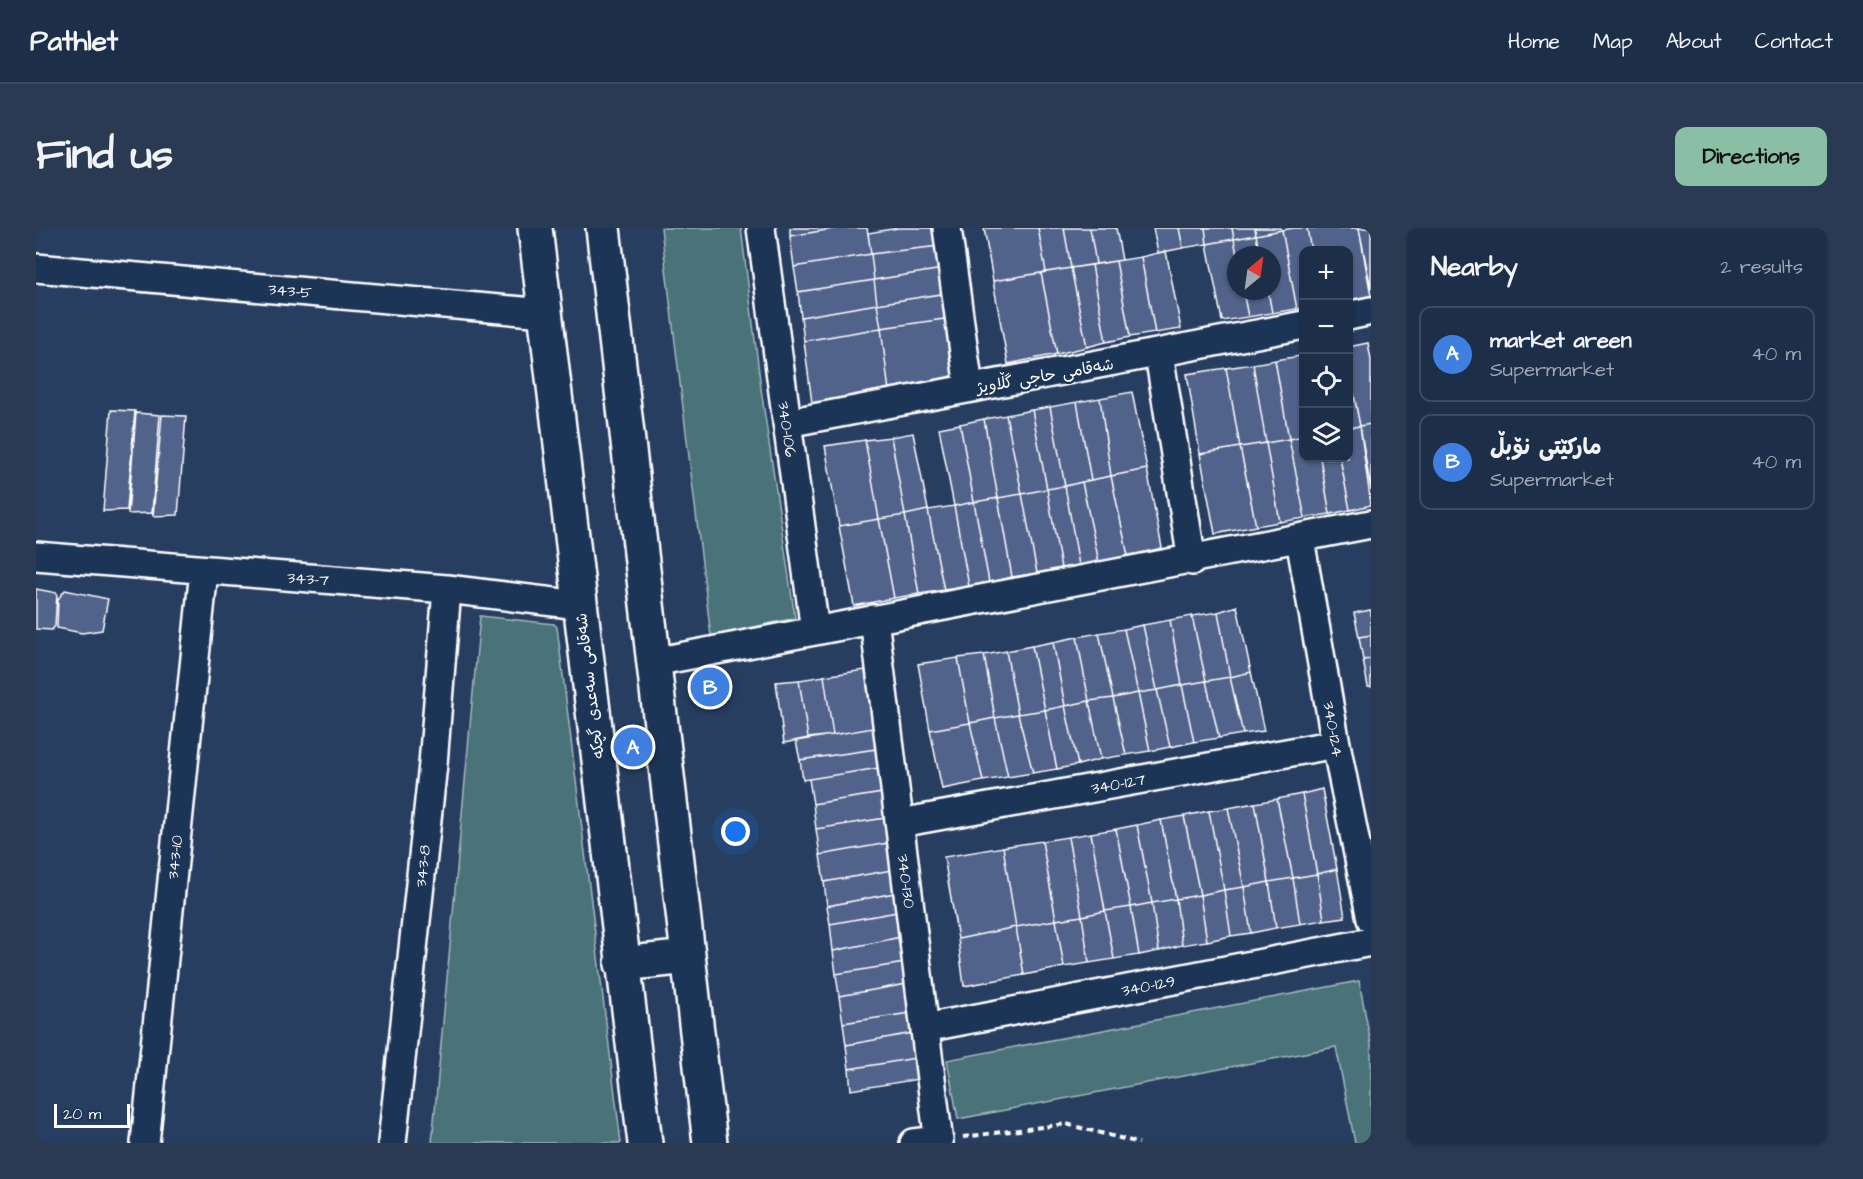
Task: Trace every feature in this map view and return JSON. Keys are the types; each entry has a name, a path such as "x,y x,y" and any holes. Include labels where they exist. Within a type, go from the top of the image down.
{"main road":[{"name":"شەقامی سەعدی گچکە","path":"535,228 645,1143"},
{"path":"603,228 710,1143"},
{"path":"622,964 688,957"}],"street":[{"name":"340-106","path":"761,228 815,631"},
{"path":"947,228 969,388"},
{"name":"343-5","path":"36,268 545,313"},
{"path":"1353,315 1371,311"},
{"name":"شەقامی حاجی گڵاویژ","path":"787,423 1299,326"},
{"path":"1159,354 1192,561"},
{"path":"654,662 1371,525"},
{"name":"340-124","path":"1300,539 1336,744 1371,919"},
{"name":"343-7","path":"36,556 447,589 579,605"},
{"name":"343-10","path":"145,1143 204,570"},
{"name":"343-8","path":"392,1143 433,764 447,589"},
{"name":"340-130","path":"874,619 925,1028 931,1142"},
{"name":"340-127","path":"900,823 1336,744"},
{"name":"340-129","path":"925,1028 1371,942"}],"path":[{"path":"931,1142 1066,1124 1139,1143"}],"green space":[{"path":"661,228 741,228 762,396 795,618 711,636"},
{"path":"480,616 554,624 557,627 621,1143 432,1143"},
{"path":"1359,981 1371,1044 1371,1143 1355,1143 1336,1047 958,1119 947,1060"}],"building":[{"path":"790,228 839,228 790,236"},
{"path":"839,228 867,228 871,254 794,267 790,236"},
{"path":"898,228 938,228 939,246 871,254 868,233"},
{"path":"984,228 1038,228 1046,272 993,281"},
{"path":"1038,228 1064,228 1071,268 1046,272"},
{"path":"1064,228 1090,228 1096,264 1071,268"},
{"path":"1090,228 1116,228 1122,260 1096,264"},
{"path":"1153,228 1179,228 1183,248 1158,253"},
{"path":"1179,228 1205,228 1207,244 1183,248"},
{"path":"1205,228 1232,228 1234,239 1207,244"},
{"path":"1232,228 1255,228 1256,235 1234,239"},
{"path":"1255,228 1281,228 1282,230 1256,235"},
{"path":"1307,228 1310,246 1299,246 1299,309 1297,309 1282,230"},
{"path":"1307,228 1359,228 1371,296 1353,299 1353,246 1310,246"},
{"path":"1359,228 1371,228 1371,289"},
{"path":"1282,230 1297,309 1272,313 1270,300 1281,300 1281,246 1258,246 1256,235"},
{"path":"1256,235 1258,246 1235,246 1234,239"},
{"path":"1234,239 1235,246 1227,246 1227,300 1245,300 1248,317 1222,321 1207,244"},
{"path":"939,246 943,269 874,280 871,254"},
{"path":"1166,251 1181,329 1155,333 1141,257"},
{"path":"871,254 874,280 798,292 794,267"},
{"path":"1141,257 1155,333 1130,337 1116,261"},
{"path":"1116,261 1130,337 1106,342 1092,265"},
{"path":"1092,265 1106,342 1087,347 1071,268"},
{"path":"1071,268 1087,347 1057,354 1041,273"},
{"path":"943,269 947,293 877,304 874,280"},
{"path":"1041,273 1057,354 1008,364 993,281"},
{"path":"874,280 877,304 801,317 798,292"},
{"path":"947,293 951,318 881,328 877,304"},
{"path":"1245,300 1270,300 1272,313 1248,317"},
{"path":"877,304 881,328 804,341 801,317"},
{"path":"951,318 961,378 889,391 881,328"},
{"path":"881,328 889,391 812,403 804,341"},
{"path":"1368,343 1371,360 1371,424 1360,426 1353,390 1353,346"},
{"path":"1299,356 1299,437 1289,439 1275,360"},
{"path":"1275,360 1289,439 1266,443 1253,364"},
{"path":"1253,364 1266,443 1240,447 1226,368"},
{"path":"1226,368 1240,447 1200,454 1187,374"},
{"path":"1353,390 1360,426 1353,427"},
{"path":"1132,392 1147,469 1111,476 1100,398"},
{"path":"1100,398 1111,476 1091,480 1077,402"},
{"path":"1077,402 1091,480 1065,486 1050,407"},
{"path":"1050,407 1065,486 1047,489 1032,410"},
{"path":"111,410 135,411 127,510 103,511"},
{"path":"1032,410 1047,489 1022,494 1006,415"},
{"path":"136,413 160,415 152,513 128,514"},
{"path":"162,415 186,416 178,515 153,516"},
{"path":"1006,415 1022,494 998,498 984,419"},
{"path":"984,419 998,498 974,502 960,424"},
{"path":"960,424 974,502 954,506 939,428"},
{"path":"1371,424 1371,490 1360,426"},
{"path":"1360,426 1371,505 1350,510 1341,462 1353,462 1353,427"},
{"path":"913,433 928,510 905,515 891,437"},
{"path":"891,437 905,515 879,519 865,440"},
{"path":"1299,437 1299,462 1321,462 1330,514 1305,518 1289,439"},
{"path":"1289,439 1305,518 1280,522 1266,443"},
{"path":"865,440 879,519 839,526 825,446"},
{"path":"1266,443 1280,522 1256,526 1240,447"},
{"path":"1240,447 1256,526 1215,534 1200,454"},
{"path":"1321,462 1341,462 1350,510 1330,514"},
{"path":"1147,469 1162,548 1128,556 1111,476"},
{"path":"1111,476 1128,556 1099,562 1082,482"},
{"path":"1082,482 1099,562 1079,565 1065,486"},
{"path":"1065,486 1079,565 1061,568 1047,489"},
{"path":"1047,489 1061,568 1037,573 1022,494"},
{"path":"1022,494 1037,573 1012,577 998,498"},
{"path":"998,498 1012,577 989,582 974,502"},
{"path":"974,502 989,582 969,586 954,506"},
{"path":"954,506 969,586 944,590 928,510"},
{"path":"928,510 944,590 919,594 905,515"},
{"path":"905,515 919,594 894,598 879,519"},
{"path":"879,519 894,598 854,606 839,526"},
{"path":"36,589 57,593 55,626 52,630 36,629"},
{"path":"65,590 108,599 102,630 82,633 57,628 58,599"},
{"path":"1237,606 1251,672 1230,677 1218,612"},
{"path":"1371,610 1371,635 1359,637 1354,613"},
{"path":"1218,612 1230,677 1206,681 1192,616"},
{"path":"1192,616 1206,681 1182,685 1170,620"},
{"path":"1170,620 1182,685 1157,690 1143,625"},
{"path":"1143,625 1157,690 1138,693 1124,629"},
{"path":"1124,629 1138,693 1113,698 1099,633"},
{"path":"1099,633 1113,698 1089,701 1077,637"},
{"path":"1371,635 1371,659 1363,660 1359,637"},
{"path":"1077,637 1089,701 1065,706 1053,642"},
{"path":"1053,642 1065,706 1045,710 1032,646"},
{"path":"1032,646 1045,710 1018,714 1006,651"},
{"path":"1006,651 1018,714 995,718 984,655"},
{"path":"984,655 995,718 970,723 958,658"},
{"path":"958,658 970,723 930,730 918,664"},
{"path":"1371,659 1371,687 1368,687 1363,660"},
{"path":"865,670 873,728 833,735 824,676"},
{"path":"1251,672 1264,731 1243,734 1230,677"},
{"path":"824,676 833,735 808,738 799,680"},
{"path":"1230,677 1243,734 1219,738 1206,681"},
{"path":"799,680 808,738 784,743 776,682"},
{"path":"1206,681 1219,738 1194,742 1182,685"},
{"path":"1182,685 1194,742 1170,747 1157,690"},
{"path":"1157,690 1170,747 1150,751 1138,693"},
{"path":"1138,693 1150,751 1126,755 1113,698"},
{"path":"1113,698 1126,755 1101,759 1089,701"},
{"path":"1089,701 1101,759 1078,765 1065,706"},
{"path":"1065,706 1078,765 1057,769 1045,710"},
{"path":"1045,710 1057,769 1033,773 1018,714"},
{"path":"1018,714 1033,773 1008,777 995,718"},
{"path":"995,718 1008,777 983,781 970,723"},
{"path":"970,723 983,781 942,789 930,730"},
{"path":"873,728 876,749 800,760 796,741"},
{"path":"876,749 879,768 803,780 800,760"},
{"path":"879,768 882,793 813,804 809,779"},
{"path":"1322,789 1337,869 1317,874 1302,794"},
{"path":"882,793 885,818 816,829 813,804"},
{"path":"1302,794 1317,874 1293,878 1277,799"},
{"path":"1277,799 1293,878 1269,882 1255,803"},
{"path":"1255,803 1269,882 1244,887 1228,808"},
{"path":"1228,808 1244,887 1224,890 1209,811"},
{"path":"1209,811 1224,890 1200,895 1184,816"},
{"path":"1184,816 1200,895 1176,899 1161,820"},
{"path":"885,818 888,843 820,855 816,829"},
{"path":"1161,820 1176,899 1152,903 1137,825"},
{"path":"1137,825 1152,903 1131,907 1116,829"},
{"path":"1116,829 1131,907 1105,911 1091,833"},
{"path":"1091,833 1105,911 1082,916 1068,837"},
{"path":"1068,837 1082,916 1056,920 1042,841"},
{"path":"1042,841 1056,920 1016,927 1003,847"},
{"path":"888,843 892,870 824,882 820,855"},
{"path":"1003,847 1016,927 958,939 944,857"},
{"path":"1337,869 1345,917 1324,920 1317,874"},
{"path":"892,870 895,893 827,906 824,882"},
{"path":"1317,874 1324,920 1300,924 1293,878"},
{"path":"1293,878 1300,924 1276,928 1269,882"},
{"path":"1269,882 1276,928 1251,933 1244,887"},
{"path":"1244,887 1251,933 1231,936 1224,890"},
{"path":"1224,890 1231,936 1207,941 1200,895"},
{"path":"895,893 897,912 830,924 827,906"},
{"path":"1200,895 1207,941 1182,945 1176,899"},
{"path":"1176,899 1182,945 1159,951 1152,903"},
{"path":"1152,903 1159,951 1139,955 1131,907"},
{"path":"1131,907 1139,955 1114,959 1105,911"},
{"path":"1105,911 1114,959 1089,963 1082,916"},
{"path":"897,912 901,937 833,951 830,924"},
{"path":"1082,916 1089,963 1064,967 1056,920"},
{"path":"1056,920 1064,967 1024,975 1016,927"},
{"path":"1016,927 1024,975 964,986 958,939"},
{"path":"901,937 904,963 836,974 833,951"},
{"path":"904,963 907,984 839,996 836,974"},
{"path":"907,984 910,1013 843,1023 839,996"},
{"path":"910,1013 913,1033 846,1045 843,1023"},
{"path":"913,1033 916,1058 849,1069 846,1045"},
{"path":"916,1058 919,1079 851,1090 849,1069"}],"place":[{"name":"مارکێتی نۆبڵ","path":"710,687"},
{"name":"market areen","path":"633,747"}]}
